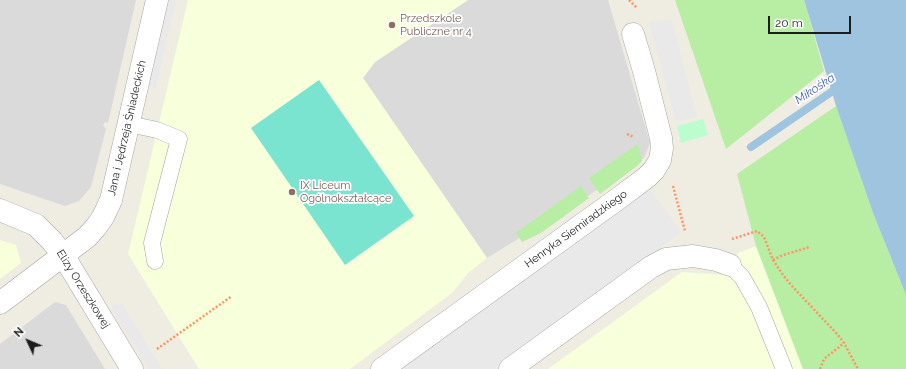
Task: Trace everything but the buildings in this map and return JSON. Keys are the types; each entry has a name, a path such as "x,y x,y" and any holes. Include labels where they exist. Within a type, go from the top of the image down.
{"street":[{"name":"Jana i Jędrzeja Śniadeckich","path":"0,303 87,236 103,217 111,200 157,0"},
{"name":"Henryka Siemiradzkiego","path":"382,369 620,198 654,170 660,160 662,148 661,138 633,34"},
{"name":"Elizy Orzeszkowej","path":"0,210 36,225 52,241 63,255 132,369"},
{"path":"510,369 651,267 666,259 693,256 716,260 730,265"}],"lane":[{"path":"129,124 157,130 179,139 152,243 155,261"},
{"path":"730,265 742,277 759,307 784,369"}],"path":[{"path":"627,134 634,137"},
{"path":"764,237 773,260 792,286 844,343 858,369"},
{"path":"773,260 783,255 810,247"},
{"path":"157,349 232,296"},
{"path":"820,369 824,359 844,343"}],"shaded area":[{"path":"0,0 136,0 108,123 105,122 103,125 106,129 91,187 79,201 65,206 0,184"},
{"path":"167,0 176,0 156,88 146,86"},
{"name":"IX Liceum Ogólnokształcące","path":"188,0 468,0 375,62 363,78 487,258 468,273 452,293 350,369 199,369 128,254"},
{"path":"468,0 608,0 650,143 644,158 585,198 487,258 363,78 375,62"},
{"path":"804,0 906,0 906,295 873,213 836,106"},
{"path":"672,20 697,117 676,122 649,22"},
{"path":"319,80 414,216 345,265 251,128"},
{"path":"648,187 682,232 493,369 399,369"},
{"path":"0,240 16,245 21,263 0,279"},
{"path":"756,246 803,369 548,369 682,272 725,275 738,253"},
{"path":"55,302 66,305 105,369 0,369 0,344"},
{"path":"122,303 162,369 149,369 114,314 111,306"}],"green space":[{"path":"675,0 804,0 824,71 726,149"},
{"path":"836,106 873,213 906,295 906,369 803,369 756,246 737,174"},
{"path":"703,119 708,135 681,143 677,126"},
{"path":"638,144 642,161 600,194 589,178"},
{"path":"581,186 589,198 541,233 522,242 516,233"}],"waterway":[{"name":"Mikośka","path":"751,147 840,86"}],"place":[{"name":"Przedszkole Publiczne nr 4","path":"392,25"},
{"name":"IX Liceum Ogólnokształcące","path":"292,192"}]}
